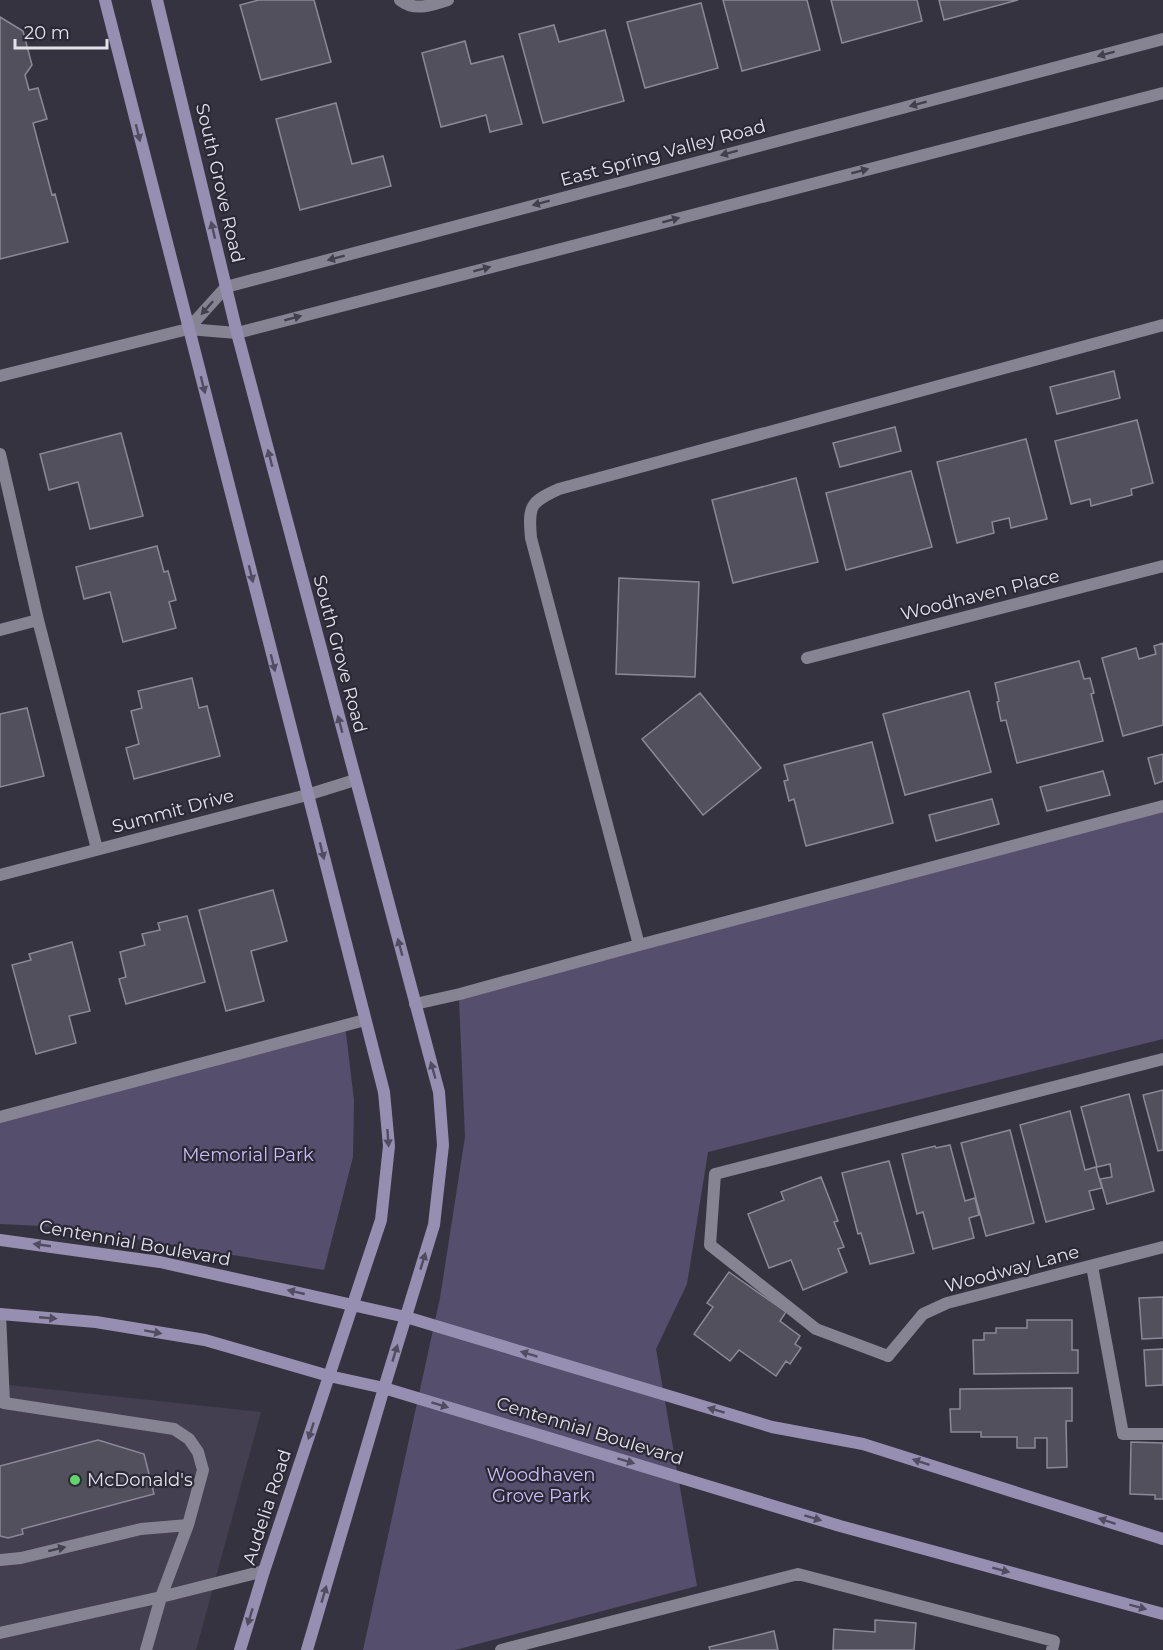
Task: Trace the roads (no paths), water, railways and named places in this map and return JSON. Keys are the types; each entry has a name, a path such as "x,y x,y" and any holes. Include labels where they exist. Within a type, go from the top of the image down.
{"main road":[{"path":"105,0 384,1092 389,1146 381,1220 353,1304"},
{"name":"South Grove Road","path":"157,0 237,333 439,1092 443,1145 434,1225 384,1388"},
{"name":"Centennial Boulevard","path":"0,1240 160,1262 406,1317 772,1427 863,1444 1163,1539"},
{"name":"Audelia Road","path":"240,1650 353,1304"},
{"name":"Centennial Boulevard","path":"0,1314 96,1322 205,1340 329,1376 384,1388 840,1526 1163,1614"},
{"path":"307,1650 384,1388"}],"street":[{"path":"400,0 407,5 422,7 448,0"},
{"name":"East Spring Valley Road","path":"226,287 1163,39"},
{"path":"0,376 188,329 237,333 1163,93"},
{"path":"188,329 226,287"},
{"path":"639,945 531,538 531,510 539,498 559,489 1163,325"},
{"path":"0,454 38,620 97,849"},
{"name":"Woodhaven Place","path":"807,658 1163,566"},
{"path":"0,630 38,620"},
{"name":"Summit Drive","path":"0,874 307,795 355,780"},
{"path":"415,1004 460,994 1163,806"},
{"path":"0,1117 365,1020"},
{"name":"Woodway Lane","path":"1163,1059 715,1173 710,1245 816,1329 888,1356 923,1314 947,1303 1163,1247"},
{"path":"1092,1266 1123,1434 1163,1434"},
{"path":"0,1314 2,1404 174,1429 189,1439 198,1452 203,1470 188,1525 161,1597 146,1650"},
{"path":"0,1560 21,1558 141,1529 188,1525"},
{"path":"0,1634 264,1571"},
{"path":"501,1650 798,1574 1054,1641 1052,1650"}],"place":[{"name":"McDonald's","path":"75,1480"}],"park label":[{"name":"Memorial Park","path":"248,1155"},
{"name":"Woodhaven Grove Park","path":"541,1485"}]}
